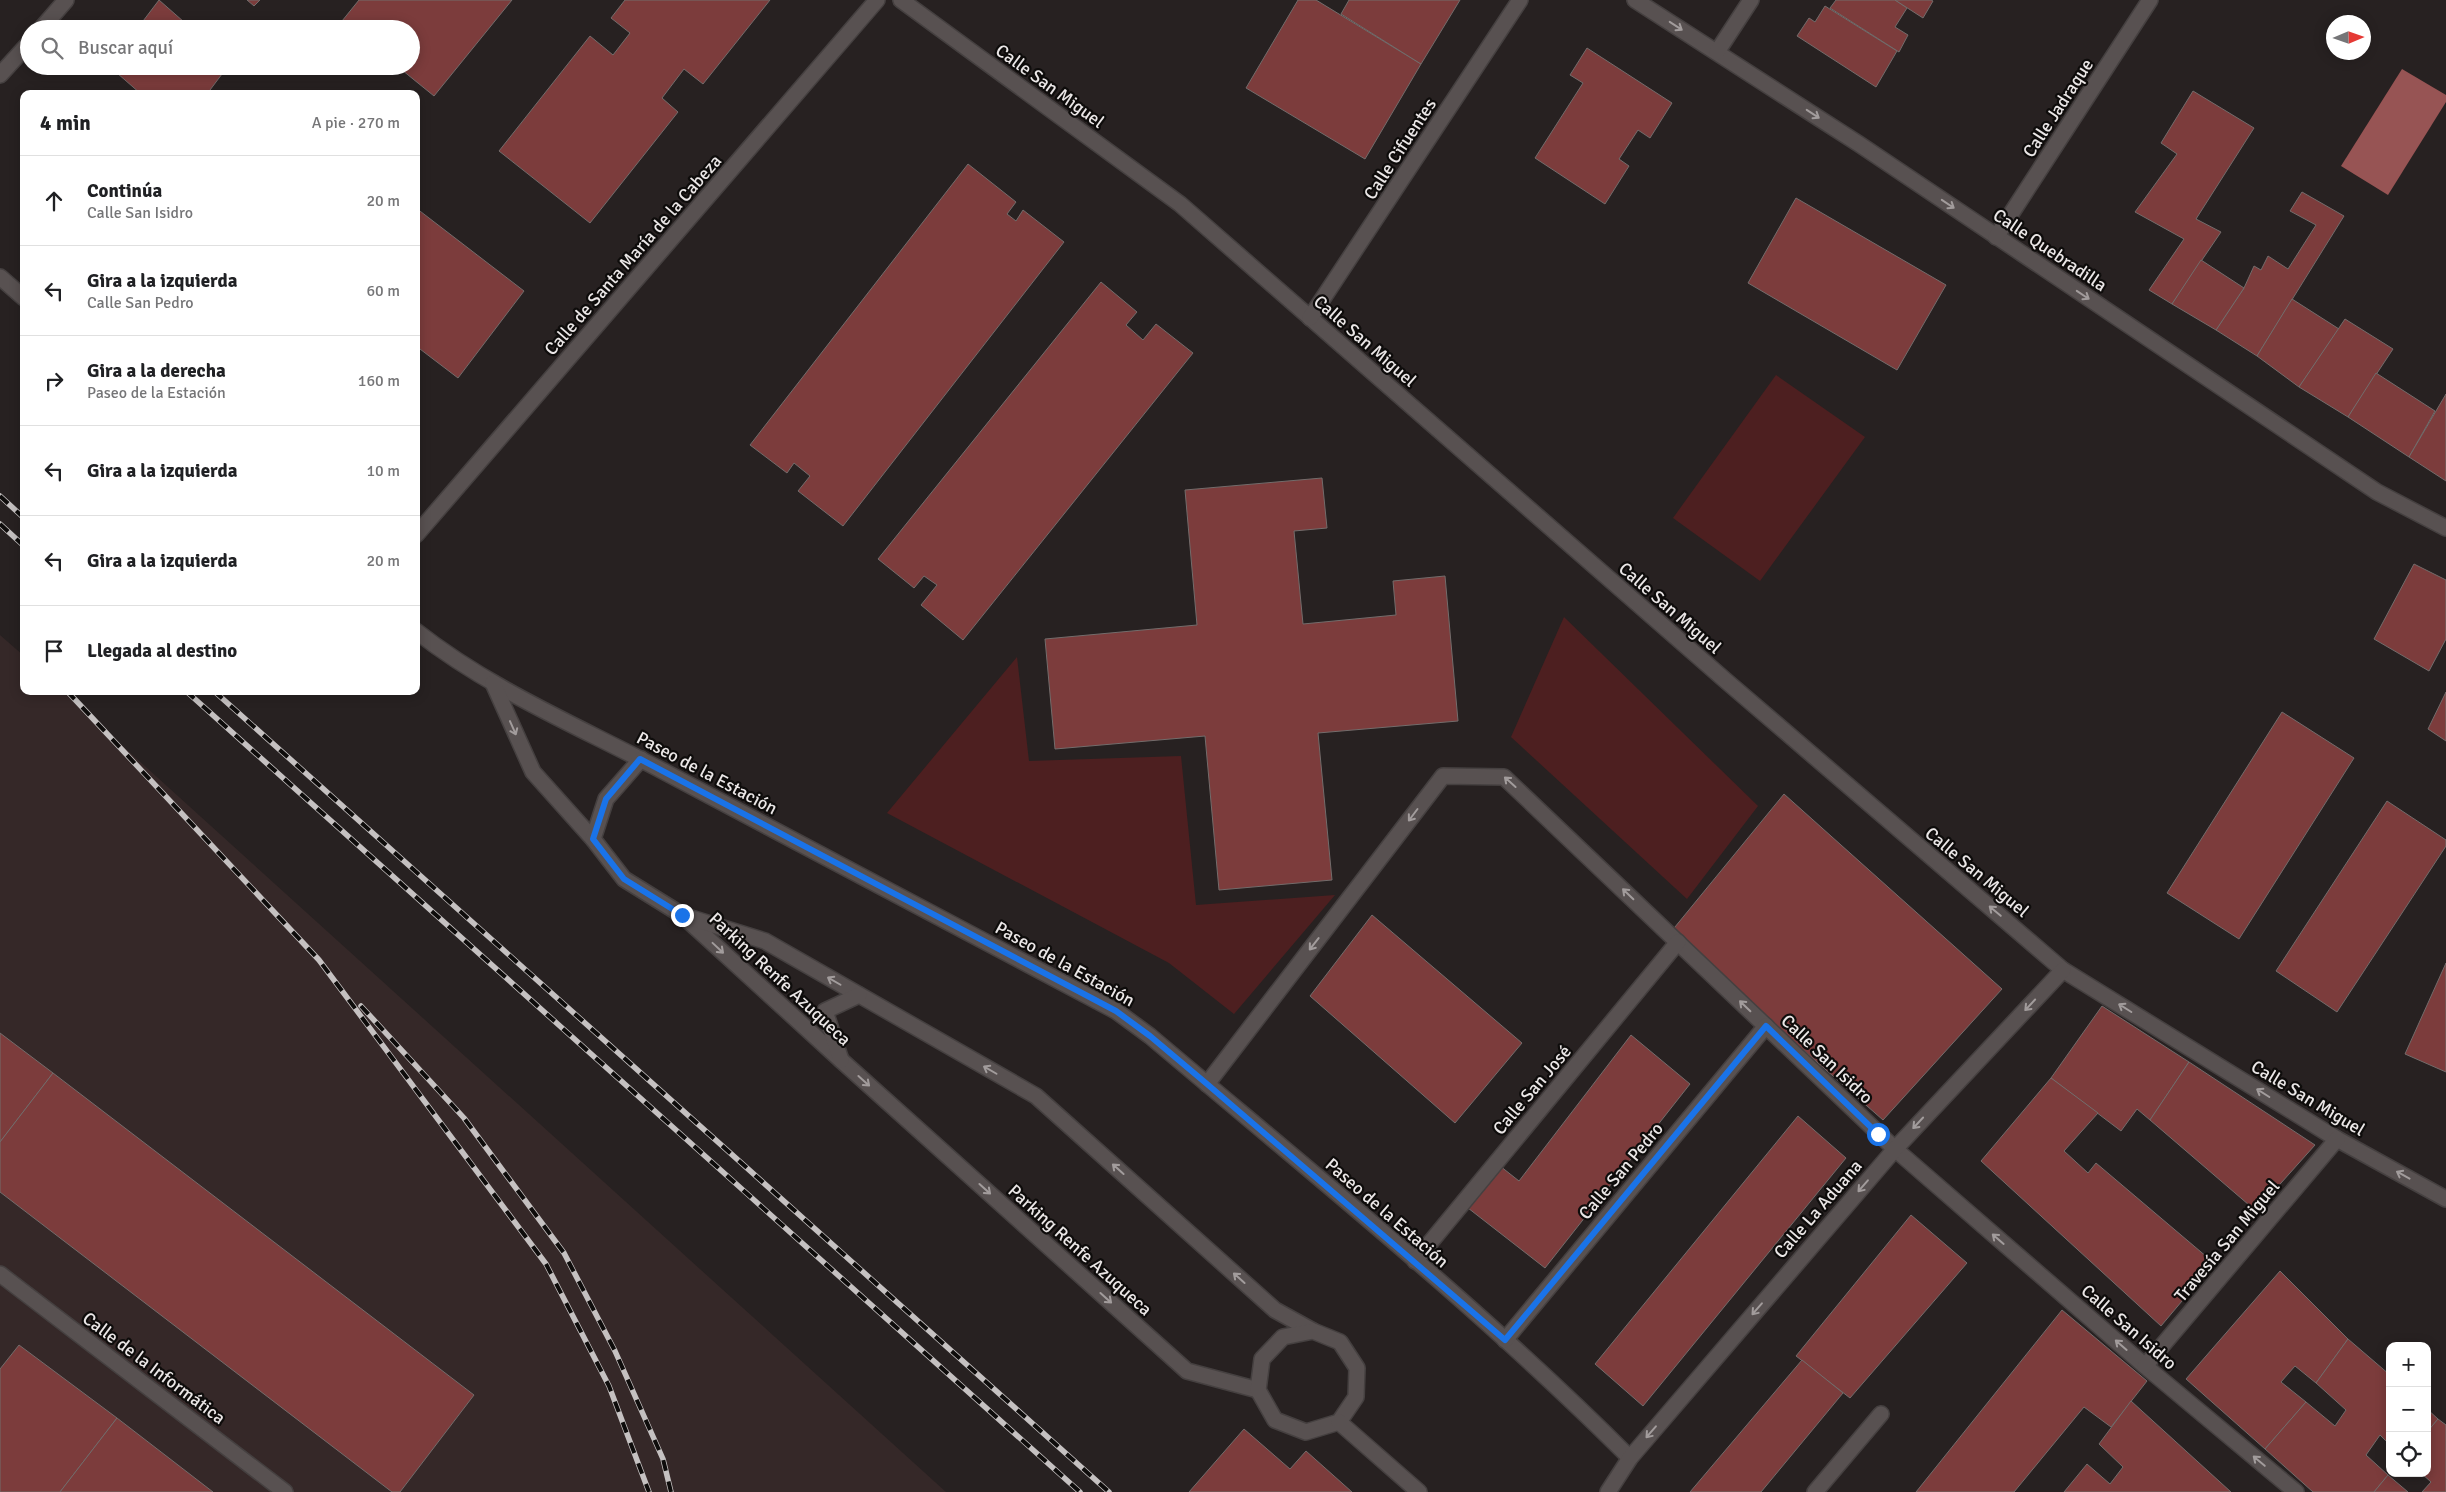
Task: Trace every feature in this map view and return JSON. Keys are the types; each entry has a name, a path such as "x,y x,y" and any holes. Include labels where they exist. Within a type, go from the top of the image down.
{"street":[{"path":"49,20 66,0"},
{"name":"Calle de Santa María de la Cabeza","path":"420,530 878,0"},
{"name":"Calle San Miguel","path":"901,0 1180,204 1828,769 2063,970 2337,1139 2446,1199"},
{"name":"Calle Cifuentes","path":"1310,318 1520,0"},
{"name":"Calle Quebradilla","path":"1635,0 1717,52 2377,492 2446,528"},
{"path":"1717,52 1751,0"},
{"name":"Calle Jadraque","path":"1996,237 2150,0"},
{"path":"0,75 20,52"},
{"path":"0,277 20,294"},
{"name":"Paseo de la Estación","path":"420,634 493,683 1116,1011 1150,1036 1415,1261 1558,1386 1630,1458"},
{"path":"493,683 533,772 593,839 624,879 682,915"},
{"path":"593,839 606,799 640,759"},
{"name":"Calle San Isidro","path":"1207,1084 1443,776 1504,777 1895,1149 2145,1366 2296,1492"},
{"name":"Parking Renfe Azuqueca","path":"682,915 765,942 1036,1096 1275,1310 1313,1331"},
{"name":"Parking Renfe Azuqueca","path":"682,915 1187,1371 1258,1390"},
{"name":"Calle San José","path":"1415,1261 1678,942"},
{"name":"Calle La Aduana","path":"1630,1458 1895,1149 2063,970"},
{"path":"842,1061 825,1012 859,995"},
{"name":"Calle San Pedro","path":"1505,1340 1766,1026"},
{"name":"Travesía San Miguel","path":"2145,1366 2337,1139"},
{"name":"Calle de la Informática","path":"0,1274 285,1492"},
{"path":"1313,1331 1340,1342 1357,1368 1356,1397 1339,1422 1306,1432 1275,1420 1258,1390 1262,1360 1283,1337 1313,1331"},
{"path":"1815,1492 1881,1414"},
{"path":"1339,1422 1419,1492"},
{"path":"1608,1492 1630,1458"}],"shaded area":[{"path":"2402,69 2446,95 2446,102 2388,195 2341,166"},
{"path":"1776,375 1865,437 1760,581 1673,518"},
{"path":"1564,617 1758,806 1687,899 1511,737"},
{"path":"0,635 20,652 20,695 66,695 946,1492 0,1492"},
{"path":"1017,657 1029,761 1181,756 1196,905 1335,895 1234,1014 1169,963 887,813"}],"building":[{"path":"159,0 182,20 144,20"},
{"path":"247,0 260,0 254,6"},
{"path":"359,0 512,0 434,96 408,75 420,75 420,20 343,20"},
{"path":"625,0 770,0 703,84 684,69 662,98 678,112 590,223 499,151 590,36 613,55 630,33 611,18"},
{"path":"1298,0 1316,0 1421,64 1365,159 1246,88"},
{"path":"1349,0 1460,0 1421,64 1341,14"},
{"path":"1836,0 1895,0 1907,8 1895,27 1908,35 1899,52 1830,8"},
{"path":"1895,0 1931,0 1933,1 1923,18"},
{"path":"1825,6 1897,51 1876,87 1797,36 1809,18 1815,22"},
{"path":"1587,48 1672,103 1650,138 1638,130 1619,159 1629,166 1605,204 1535,158 1583,83 1570,75"},
{"path":"119,75 221,75 210,90 136,90"},
{"path":"2193,91 2254,128 2196,219 2221,232 2172,304 2149,290 2184,239 2135,212 2177,154 2161,143"},
{"path":"968,164 1016,202 1007,214 1016,221 1023,210 1064,242 843,526 798,491 810,476 794,463 787,473 750,445"},
{"path":"2302,192 2344,216 2257,356 2216,330 2244,288 2254,266 2261,270 2268,256 2288,269 2316,225 2290,211"},
{"path":"1796,198 1946,285 1897,370 1748,283"},
{"path":"420,211 524,291 458,378 420,349"},
{"path":"2201,260 2244,288 2216,330 2172,304"},
{"path":"1101,282 1137,312 1126,325 1143,340 1156,324 1193,353 963,640 921,605 937,585 924,576 914,588 878,559"},
{"path":"2292,299 2339,329 2299,387 2257,356"},
{"path":"2345,319 2393,349 2348,417 2299,387"},
{"path":"2376,373 2435,411 2409,457 2348,417"},
{"path":"2446,394 2446,481 2409,457"},
{"path":"1322,478 1327,528 1294,531 1303,624 1396,615 1393,581 1445,576 1458,721 1318,733 1332,880 1219,890 1205,736 1055,749 1045,639 1197,625 1185,490"},
{"path":"2414,564 2446,580 2446,639 2429,671 2374,639"},
{"path":"2446,692 2446,741 2428,729"},
{"path":"2282,712 2354,758 2239,939 2167,893"},
{"path":"1784,794 2002,989 1883,1120 1670,933"},
{"path":"2387,801 2446,840 2446,846 2337,1012 2276,971"},
{"path":"1372,915 1522,1043 1455,1123 1310,996"},
{"path":"2446,963 2446,1072 2405,1054"},
{"path":"2102,1006 2189,1062 2150,1120 2137,1109 2121,1131 2051,1078"},
{"path":"0,1033 53,1073 0,1142"},
{"path":"1631,1035 1690,1084 1545,1268 1468,1208 1500,1166 1519,1181"},
{"path":"2189,1062 2315,1145 2256,1211 2150,1120"},
{"path":"53,1073 474,1395 400,1492 392,1492 0,1192 0,1142"},
{"path":"2051,1078 2098,1113 2064,1151 2088,1173 2096,1163 2214,1263 2161,1326 1981,1161"},
{"path":"1798,1116 1846,1158 1643,1406 1595,1364"},
{"path":"1911,1215 1967,1263 1850,1398 1796,1356"},
{"path":"2280,1271 2348,1339 2316,1383 2295,1366 2281,1382 2306,1402 2265,1449 2186,1379"},
{"path":"2062,1310 2147,1381 2111,1427 2084,1407 2014,1492 1916,1492"},
{"path":"2348,1339 2386,1372 2386,1441 2380,1435 2366,1455 2386,1473 2386,1477 2374,1492 2313,1492 2265,1449 2306,1402 2335,1426 2346,1410 2316,1383"},
{"path":"19,1345 117,1418 60,1492 0,1492 0,1369"},
{"path":"1802,1360 1843,1393 1761,1492 1690,1492"},
{"path":"2131,1401 2231,1492 2064,1492 2087,1464 2110,1484 2123,1467 2099,1444"},
{"path":"2431,1413 2438,1419 2431,1427"},
{"path":"117,1418 213,1492 60,1492"},
{"path":"2438,1419 2446,1425 2446,1492 2422,1492 2431,1482 2425,1477 2431,1477 2431,1427"},
{"path":"1244,1429 1290,1469 1306,1451 1352,1492 1189,1492"},
{"path":"2386,1477 2390,1477 2408,1492 2374,1492"}],"railway":[{"path":"0,496 20,514"},
{"path":"0,524 20,542"},
{"path":"71,695 319,960 546,1264 609,1386 649,1492"},
{"path":"190,695 1080,1492"},
{"path":"218,695 1109,1492"},
{"path":"361,1006 464,1118 564,1253 615,1351 663,1459 671,1492"}],"route":[{"path":"682,915 624,879 593,839 606,799 640,759 1116,1011 1150,1036 1207,1084 1505,1340 1766,1026 1878,1134"}]}
